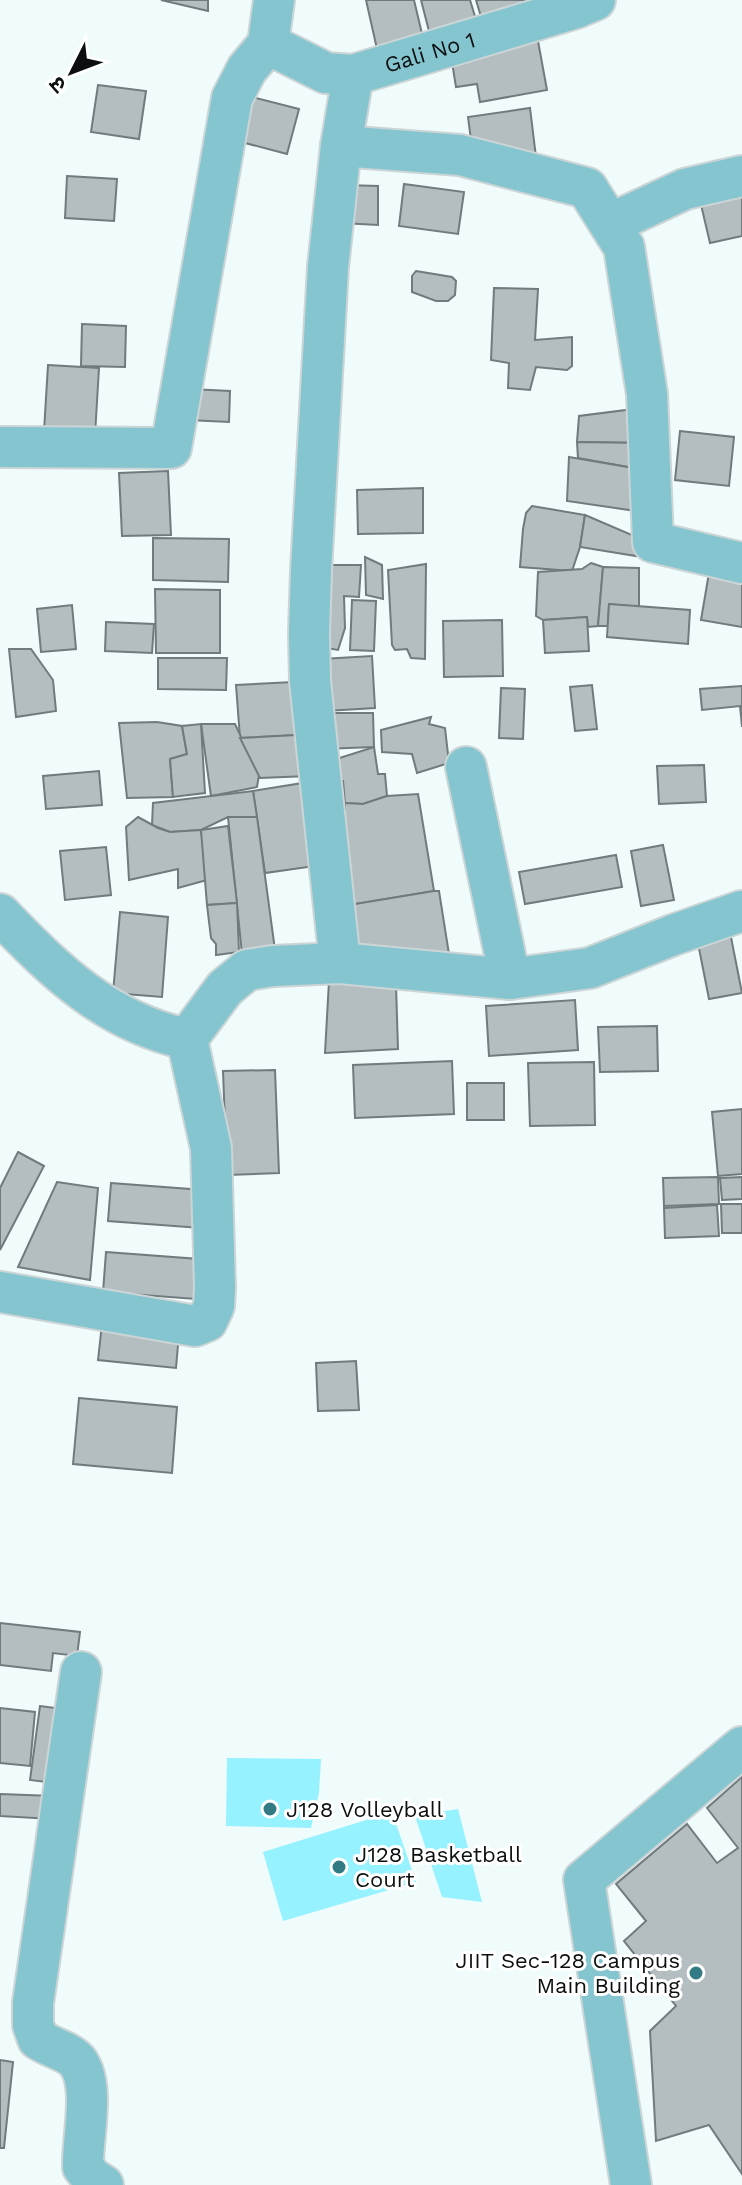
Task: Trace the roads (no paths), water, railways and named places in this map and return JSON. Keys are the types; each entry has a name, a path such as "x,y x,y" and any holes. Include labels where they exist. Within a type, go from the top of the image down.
{"street":[{"path":"0,447 171,448 232,98 247,69 268,44 274,0"},
{"name":"Gali No 1","path":"268,44 326,73 353,75 595,0"},
{"path":"340,963 310,681 309,633 328,267 341,146 353,75"},
{"path":"341,146 460,155 587,188 624,247 647,394 653,542 742,563"},
{"path":"610,224 685,189 742,176"},
{"path":"466,767 510,979"},
{"path":"0,1292 195,1326 207,1321 214,1306 215,1287 211,1148 187,1039 225,988 247,970 340,963 510,979 590,968 742,911"},
{"path":"0,914 62,977 110,1010 157,1033 187,1039"},
{"path":"81,1672 33,2003 33,2025 19,2038 76,2060 87,2091 83,2167 103,2185"},
{"path":"631,2185 584,1880 742,1747"}],"place":[{"name":"J128 Volleyball","path":"270,1809"},
{"name":"J128 Basketball Court","path":"339,1867"},
{"name":"JIIT Sec-128 Campus Main Building","path":"696,1973"}]}
